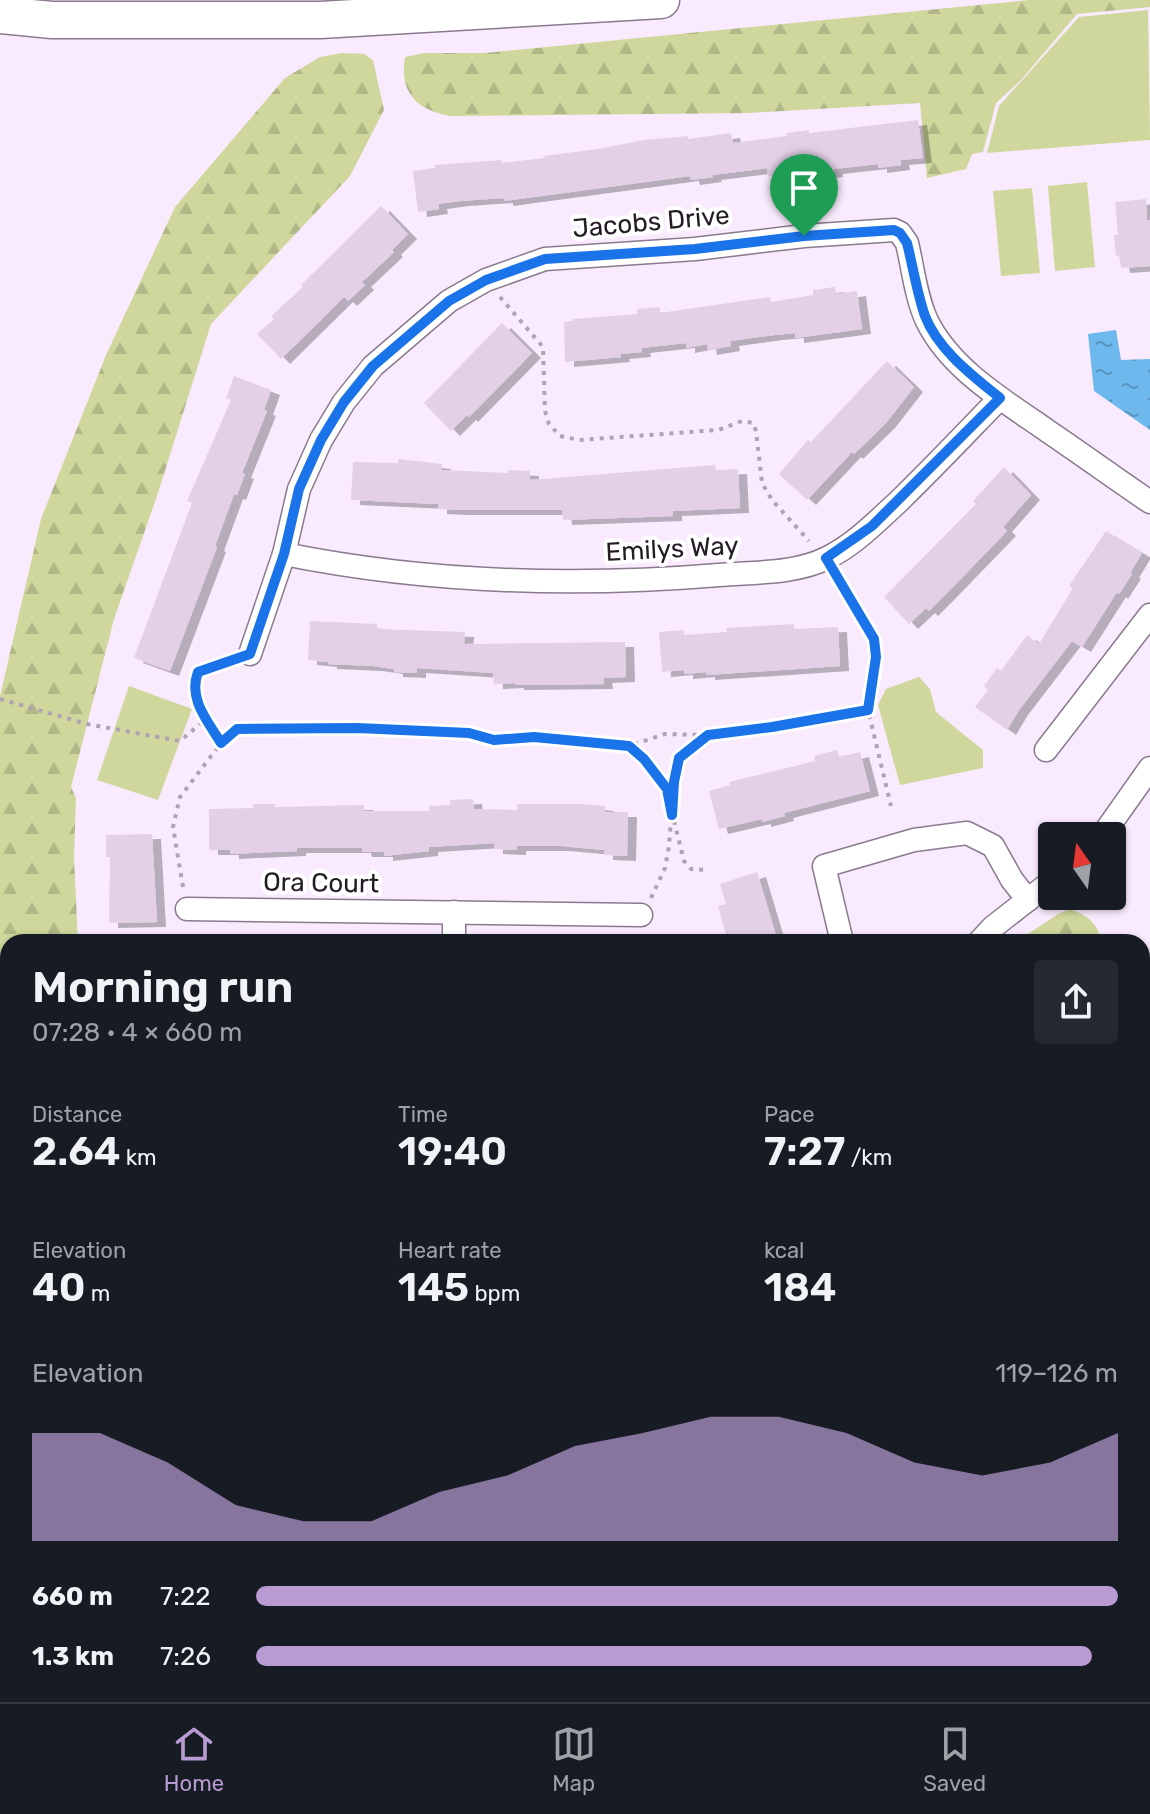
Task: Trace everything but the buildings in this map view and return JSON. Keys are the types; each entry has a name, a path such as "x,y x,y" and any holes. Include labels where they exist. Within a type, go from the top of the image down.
{"main road":[{"path":"0,15 52,20 320,20 661,0"}],"street":[{"name":"Jacobs Drive","path":"250,654 284,554 299,489 321,440 344,402 373,366 449,301 486,280 545,259 695,249 804,236 894,230 907,243 926,318 936,337 970,374 1150,502"},
{"name":"Emilys Way","path":"284,554 388,572 445,578 548,581 668,579 798,568 826,558 872,526 1000,398"},
{"path":"1046,750 1150,615"},
{"path":"1112,822 1150,768"},
{"path":"840,934 824,866 914,840 967,833 984,840 993,846 1012,880 1028,900"},
{"path":"986,934 1038,892"},
{"name":"Ora Court","path":"187,909 641,915"},
{"path":"454,912 454,934"}],"path":[{"path":"486,280 543,347 545,411 549,424 560,436 579,440 718,430 742,421 753,423 762,483 772,500 826,558 874,639 876,657 868,710 891,806"},
{"path":"221,743 198,707 192,686 198,672 250,654"},
{"path":"0,699 87,724 180,741 206,719"},
{"path":"187,909 173,827 180,797 221,743 237,729 428,729 469,733 494,740 534,737 629,746 665,734 708,735 868,710"},
{"path":"641,915 665,868 679,758 708,735"},
{"path":"629,746 644,759 667,789 684,861 691,869 707,870"}],"green space":[{"path":"1030,0 1150,0 1150,7 1077,14 1021,80 996,103 983,152 972,154 966,169 927,178 920,103 749,113 450,116 419,104 412,97 405,80 405,57 424,53 484,53"},
{"path":"1148,10 1150,140 987,153 999,106 1079,17"},
{"path":"342,53 364,54 373,60 384,110 350,176 211,324 158,493 114,619 71,787 76,798 74,858 78,934 0,934 0,696 41,519 106,355 175,207 285,78 320,57"},
{"path":"1087,182 1095,267 1055,271 1048,186"},
{"path":"1032,188 1040,273 1001,276 993,191"},
{"path":"919,677 930,689 936,712 983,750 983,768 900,785 878,705 886,689"},
{"path":"129,686 192,709 158,800 97,780"},
{"path":"1072,910 1091,921 1099,934 1028,934 1058,914"}],"water":[{"path":"1116,330 1121,360 1150,359 1150,430 1094,391 1088,334"}],"route":[{"path":"894,230 900,233 907,243 926,318 936,337 970,374 1000,398 872,526 826,558 874,639 876,657 868,710 708,735 679,758 672,815 667,789 644,759 629,746 534,737 494,740 469,733 428,729 300,727 237,729 221,743 198,707 192,686 198,672 250,654 284,554 299,489 321,440 344,402 373,366 416,327 449,301 486,280 545,259 695,249 804,236 894,230"}]}
